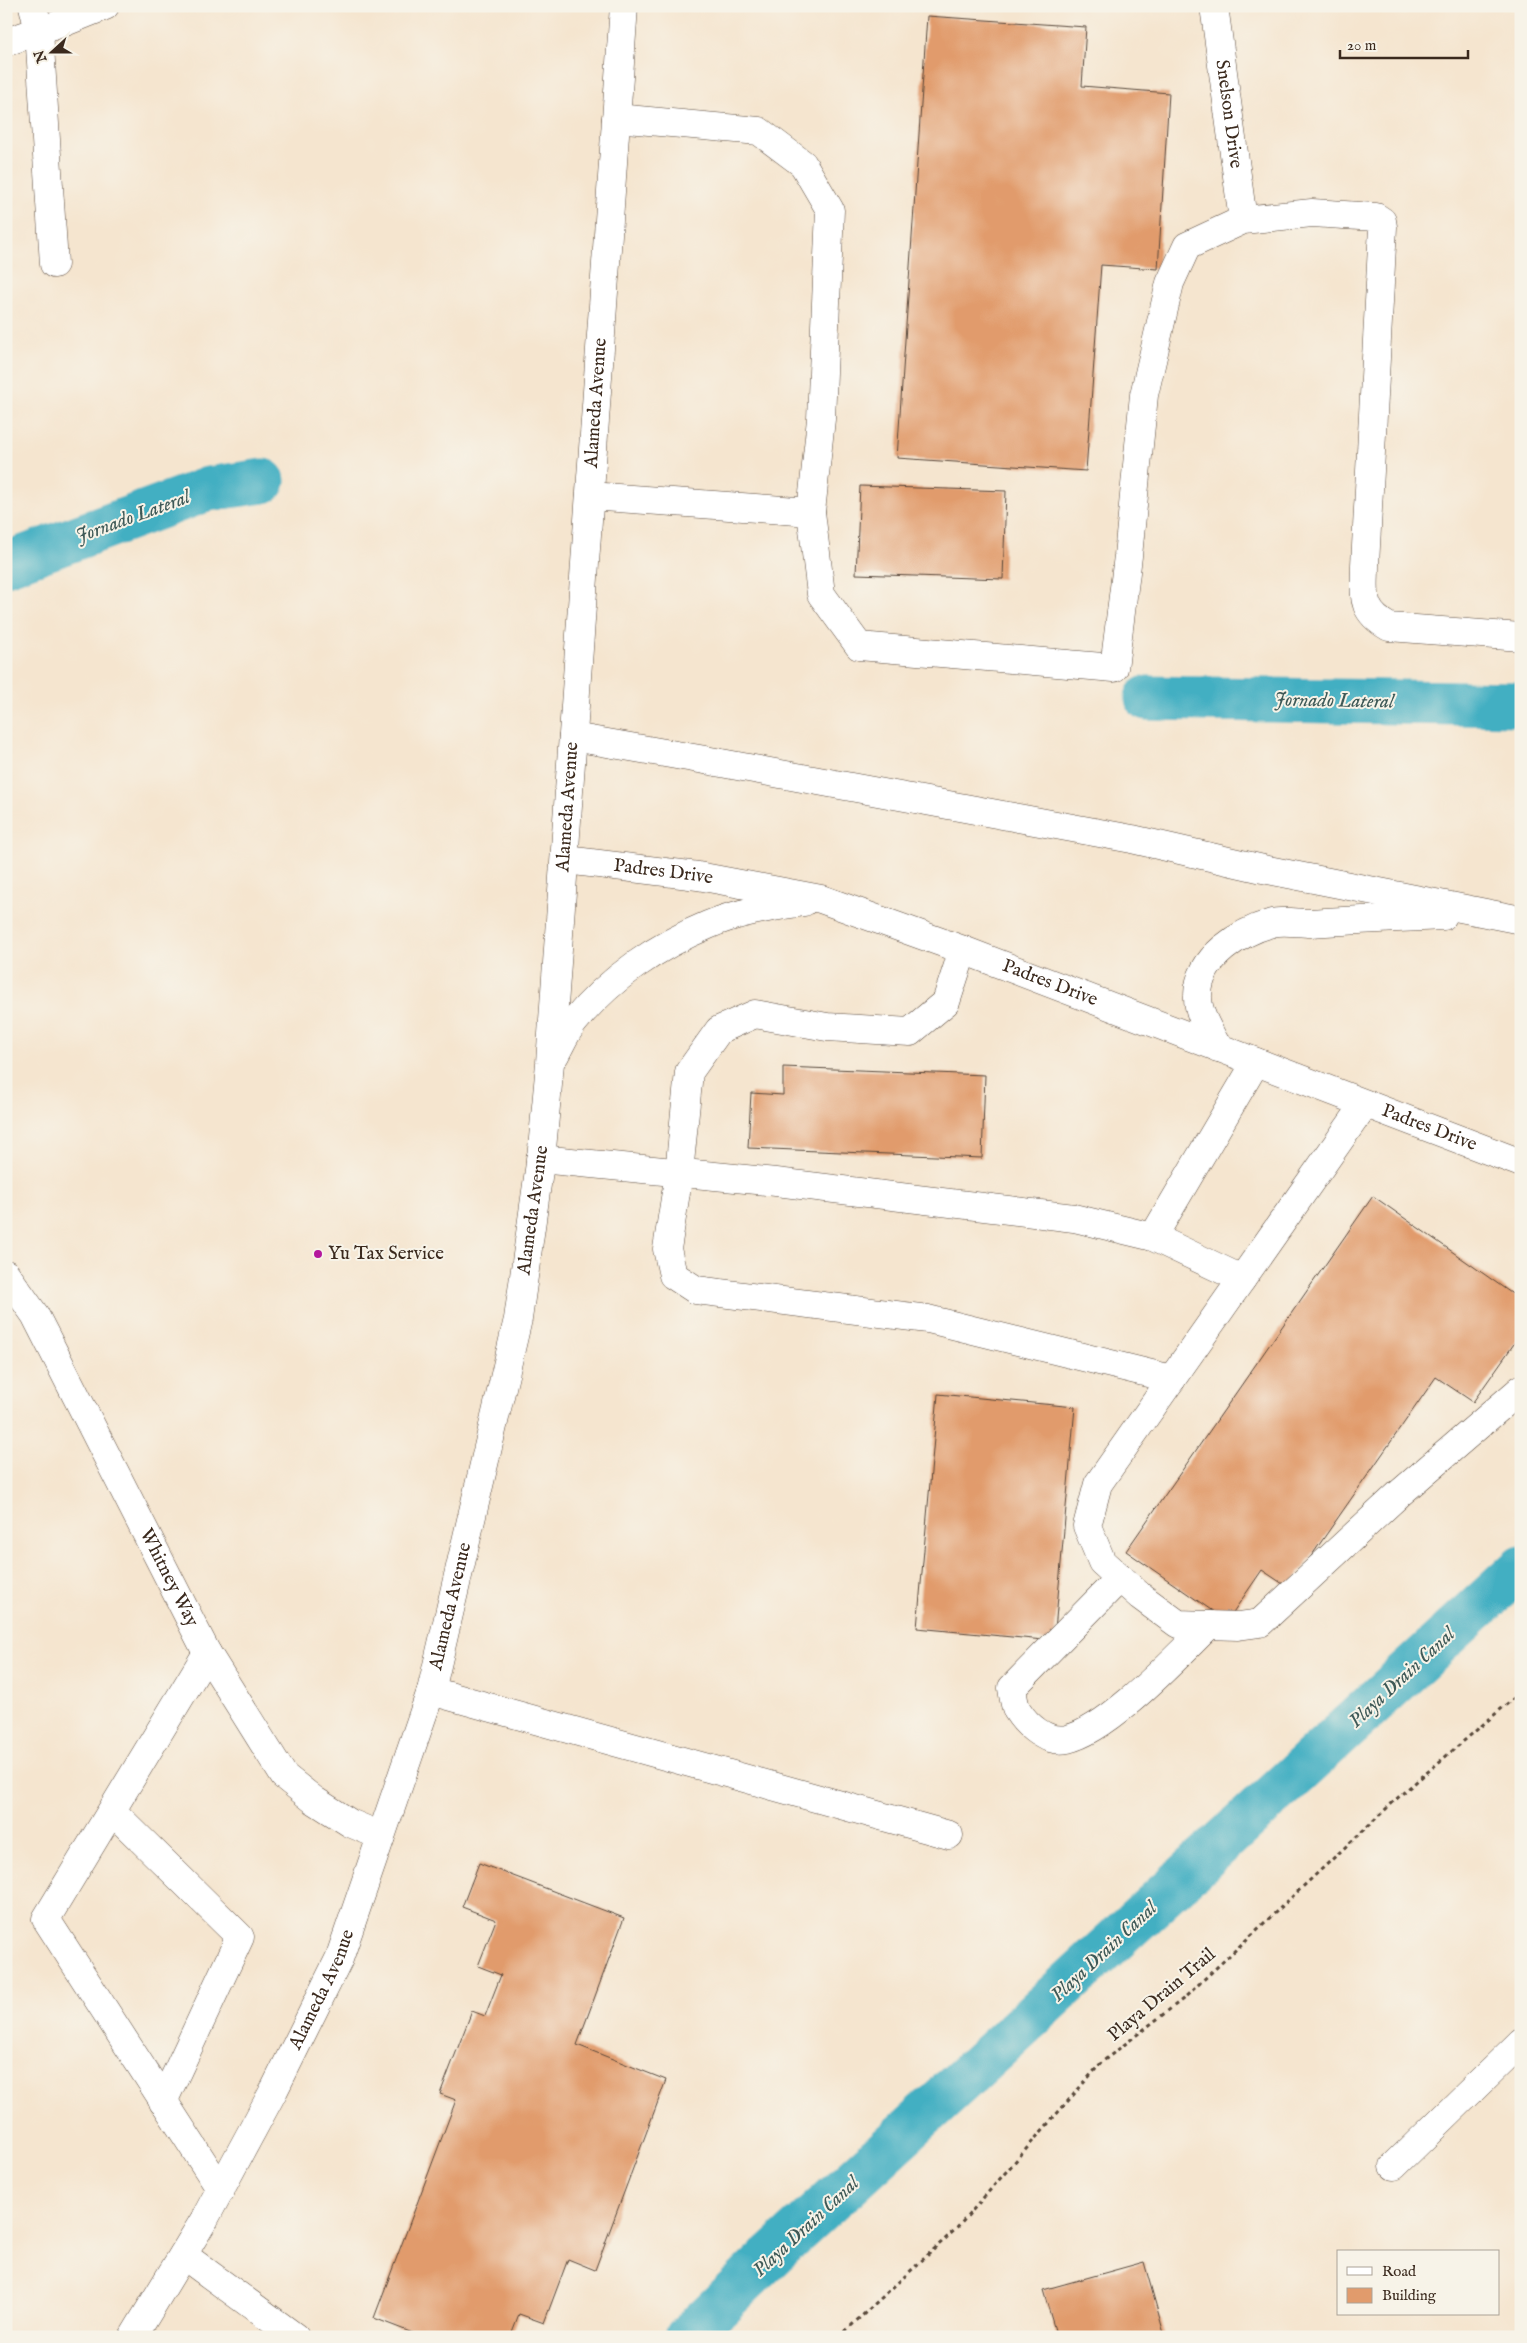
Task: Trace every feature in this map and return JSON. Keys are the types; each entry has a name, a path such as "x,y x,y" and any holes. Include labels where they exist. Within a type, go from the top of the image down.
{"main road":[{"path":"6,42 36,19 104,6"},
{"name":"Alameda Avenue","path":"133,2337 221,2190 274,2090 339,1959 431,1691 518,1319 540,1159 550,1063 566,860 624,6"},
{"name":"Snelson Drive","path":"1214,6 1243,220"},
{"path":"36,19 54,264"},
{"path":"616,118 759,131 802,164 830,210 821,419 811,512 821,594 859,646 1114,668 1128,556 1144,395 1170,283 1187,246 1243,220 1312,212 1376,217 1382,221 1383,227 1365,565 1365,601 1373,618 1389,627 1521,637"},
{"path":"590,496 811,512"},
{"path":"573,737 698,758 1132,839 1263,869 1521,920"},
{"name":"Padres Drive","path":"566,860 698,876 821,899 963,950 1521,1164"},
{"path":"550,1063 573,1023 607,987 656,951 709,924 756,910 821,899"},
{"path":"1218,1048 1199,1008 1198,995 1202,975 1215,956 1235,939 1274,922 1306,923 1482,913"},
{"path":"963,950 946,1002 910,1032 827,1027 755,1014 719,1030 689,1072 679,1173 667,1250 673,1275 696,1290 928,1319 1172,1379"},
{"path":"1152,1237 1256,1062"},
{"path":"1365,1104 1098,1484 1087,1526 1102,1562 1140,1596 1178,1624 1238,1626 1260,1623 1399,1494 1521,1390"},
{"path":"540,1159 776,1182 1074,1218 1152,1237 1242,1279"},
{"name":"Whitney Way","path":"6,1274 36,1316 207,1653 284,1776 314,1800 350,1823 381,1836"},
{"path":"1120,1578 1012,1688 1017,1709 1040,1735 1066,1739 1093,1729 1140,1691 1209,1625"},
{"path":"207,1653 46,1919 221,2190"},
{"path":"431,1691 950,1835"},
{"path":"112,1811 240,1937 163,2102"},
{"path":"1394,2166 1521,2042"},
{"path":"183,2255 295,2337"}],"path":[{"name":"Playa Drain Trail","path":"839,2337 957,2228 1102,2062 1183,1999 1403,1793 1521,1692"}],"building":[{"path":"927,16 1086,27 1082,86 1169,93 1158,269 1101,265 1086,471 897,458"},
{"path":"860,486 1006,491 1003,579 856,574"},
{"path":"783,1067 985,1075 982,1158 748,1148 751,1093 783,1095"},
{"path":"1373,1196 1521,1300 1521,1334 1473,1402 1436,1377 1289,1588 1262,1570 1227,1621 1126,1551"},
{"path":"938,1394 1075,1407 1054,1641 917,1628"},
{"path":"479,1863 624,1918 577,2045 666,2080 595,2270 568,2259 544,2323 519,2314 510,2337 423,2337 374,2318 456,2100 440,2094 472,2011 485,2016 501,1975 478,1966 496,1920 462,1907"},
{"path":"1144,2262 1165,2337 1057,2337 1043,2290"}],"waterway":[{"name":"Jornado Lateral","path":"6,564 208,489 263,481"},
{"name":"Jornado Lateral","path":"1147,698 1521,704"},
{"name":"Playa Drain Canal","path":"687,2337 774,2253 1521,1568"}],"place":[{"name":"Yu Tax Service","path":"318,1254"}]}
